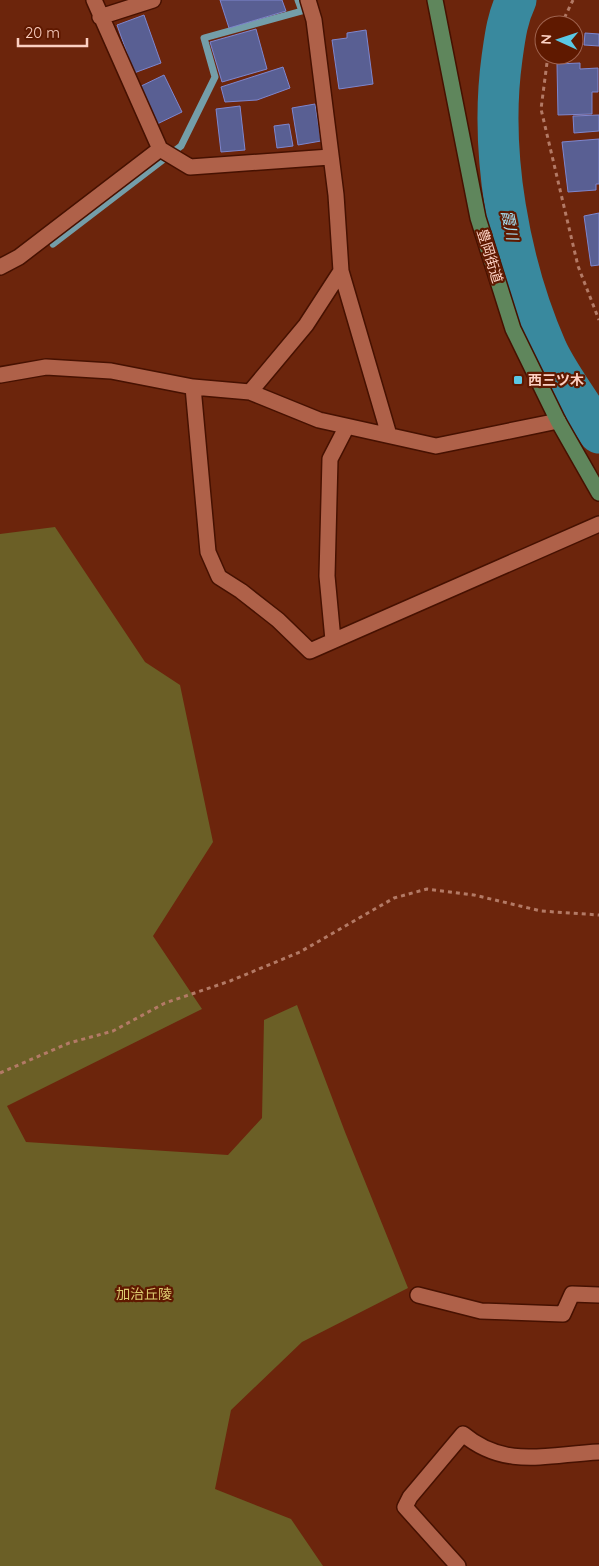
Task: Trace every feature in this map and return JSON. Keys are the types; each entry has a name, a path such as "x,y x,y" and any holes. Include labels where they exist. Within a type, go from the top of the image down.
{"main road":[{"name":"豊岡街道","path":"435,0 478,218 513,329 558,421 599,494"}],"street":[{"path":"94,0 160,149 190,167 330,157"},
{"path":"100,17 154,0"},
{"path":"308,0 314,20 336,195 341,271 389,435"},
{"path":"0,267 19,257 160,149"},
{"path":"250,392 306,325 341,271"},
{"path":"0,375 46,367 111,371 193,387 250,392 319,420 346,428 389,435 436,446 558,421"},
{"path":"193,387 208,552 219,578 240,591 278,620 310,651 535,554 599,524"},
{"path":"333,640 327,576 330,460 346,428"},
{"path":"418,1295 481,1311 563,1314 572,1294 599,1295"},
{"path":"458,1566 405,1507 410,1497 463,1434 476,1445 496,1454 523,1458 599,1452"}],"path":[{"path":"566,15 573,0"},
{"path":"547,65 541,109 578,266 599,320"},
{"path":"0,1073 69,1043 113,1030 165,1003 230,981 300,952 394,898 427,889 474,895 541,911 599,915"}],"green space":[{"name":"加治丘陵","path":"55,527 145,662 180,685 213,842 153,936 202,1009 7,1106 26,1142 228,1155 262,1118 264,1020 297,1005 345,1132 408,1288 302,1342 231,1410 215,1489 291,1519 323,1566 0,1566 0,534"}],"building":[{"path":"220,0 282,0 286,11 229,28"},
{"path":"144,15 161,63 134,73 117,25"},
{"path":"256,29 267,69 222,82 210,42"},
{"path":"366,30 373,84 339,89 332,40 347,38 347,33"},
{"path":"585,33 599,34 599,46 584,45"},
{"path":"557,65 580,65 580,69 598,68 598,92 592,92 592,114 558,115"},
{"path":"283,67 290,88 257,100 225,102 221,87"},
{"path":"164,75 182,112 155,125 137,88"},
{"path":"315,104 321,141 298,145 292,108"},
{"path":"240,106 245,150 221,152 216,109"},
{"path":"599,115 599,131 574,133 573,116"},
{"path":"289,124 293,146 277,148 274,126"},
{"path":"599,139 599,184 596,184 596,190 568,192 562,142"},
{"path":"599,213 599,265 591,266 584,216"}],"waterway":[{"path":"53,244 181,146 215,77 204,38 302,11 298,0"},
{"name":"霞川","path":"516,0 510,14 505,35 499,94 498,131 505,207 522,281 547,350 565,382 599,433"}],"place":[{"name":"西三ツ木","path":"518,380"}]}
